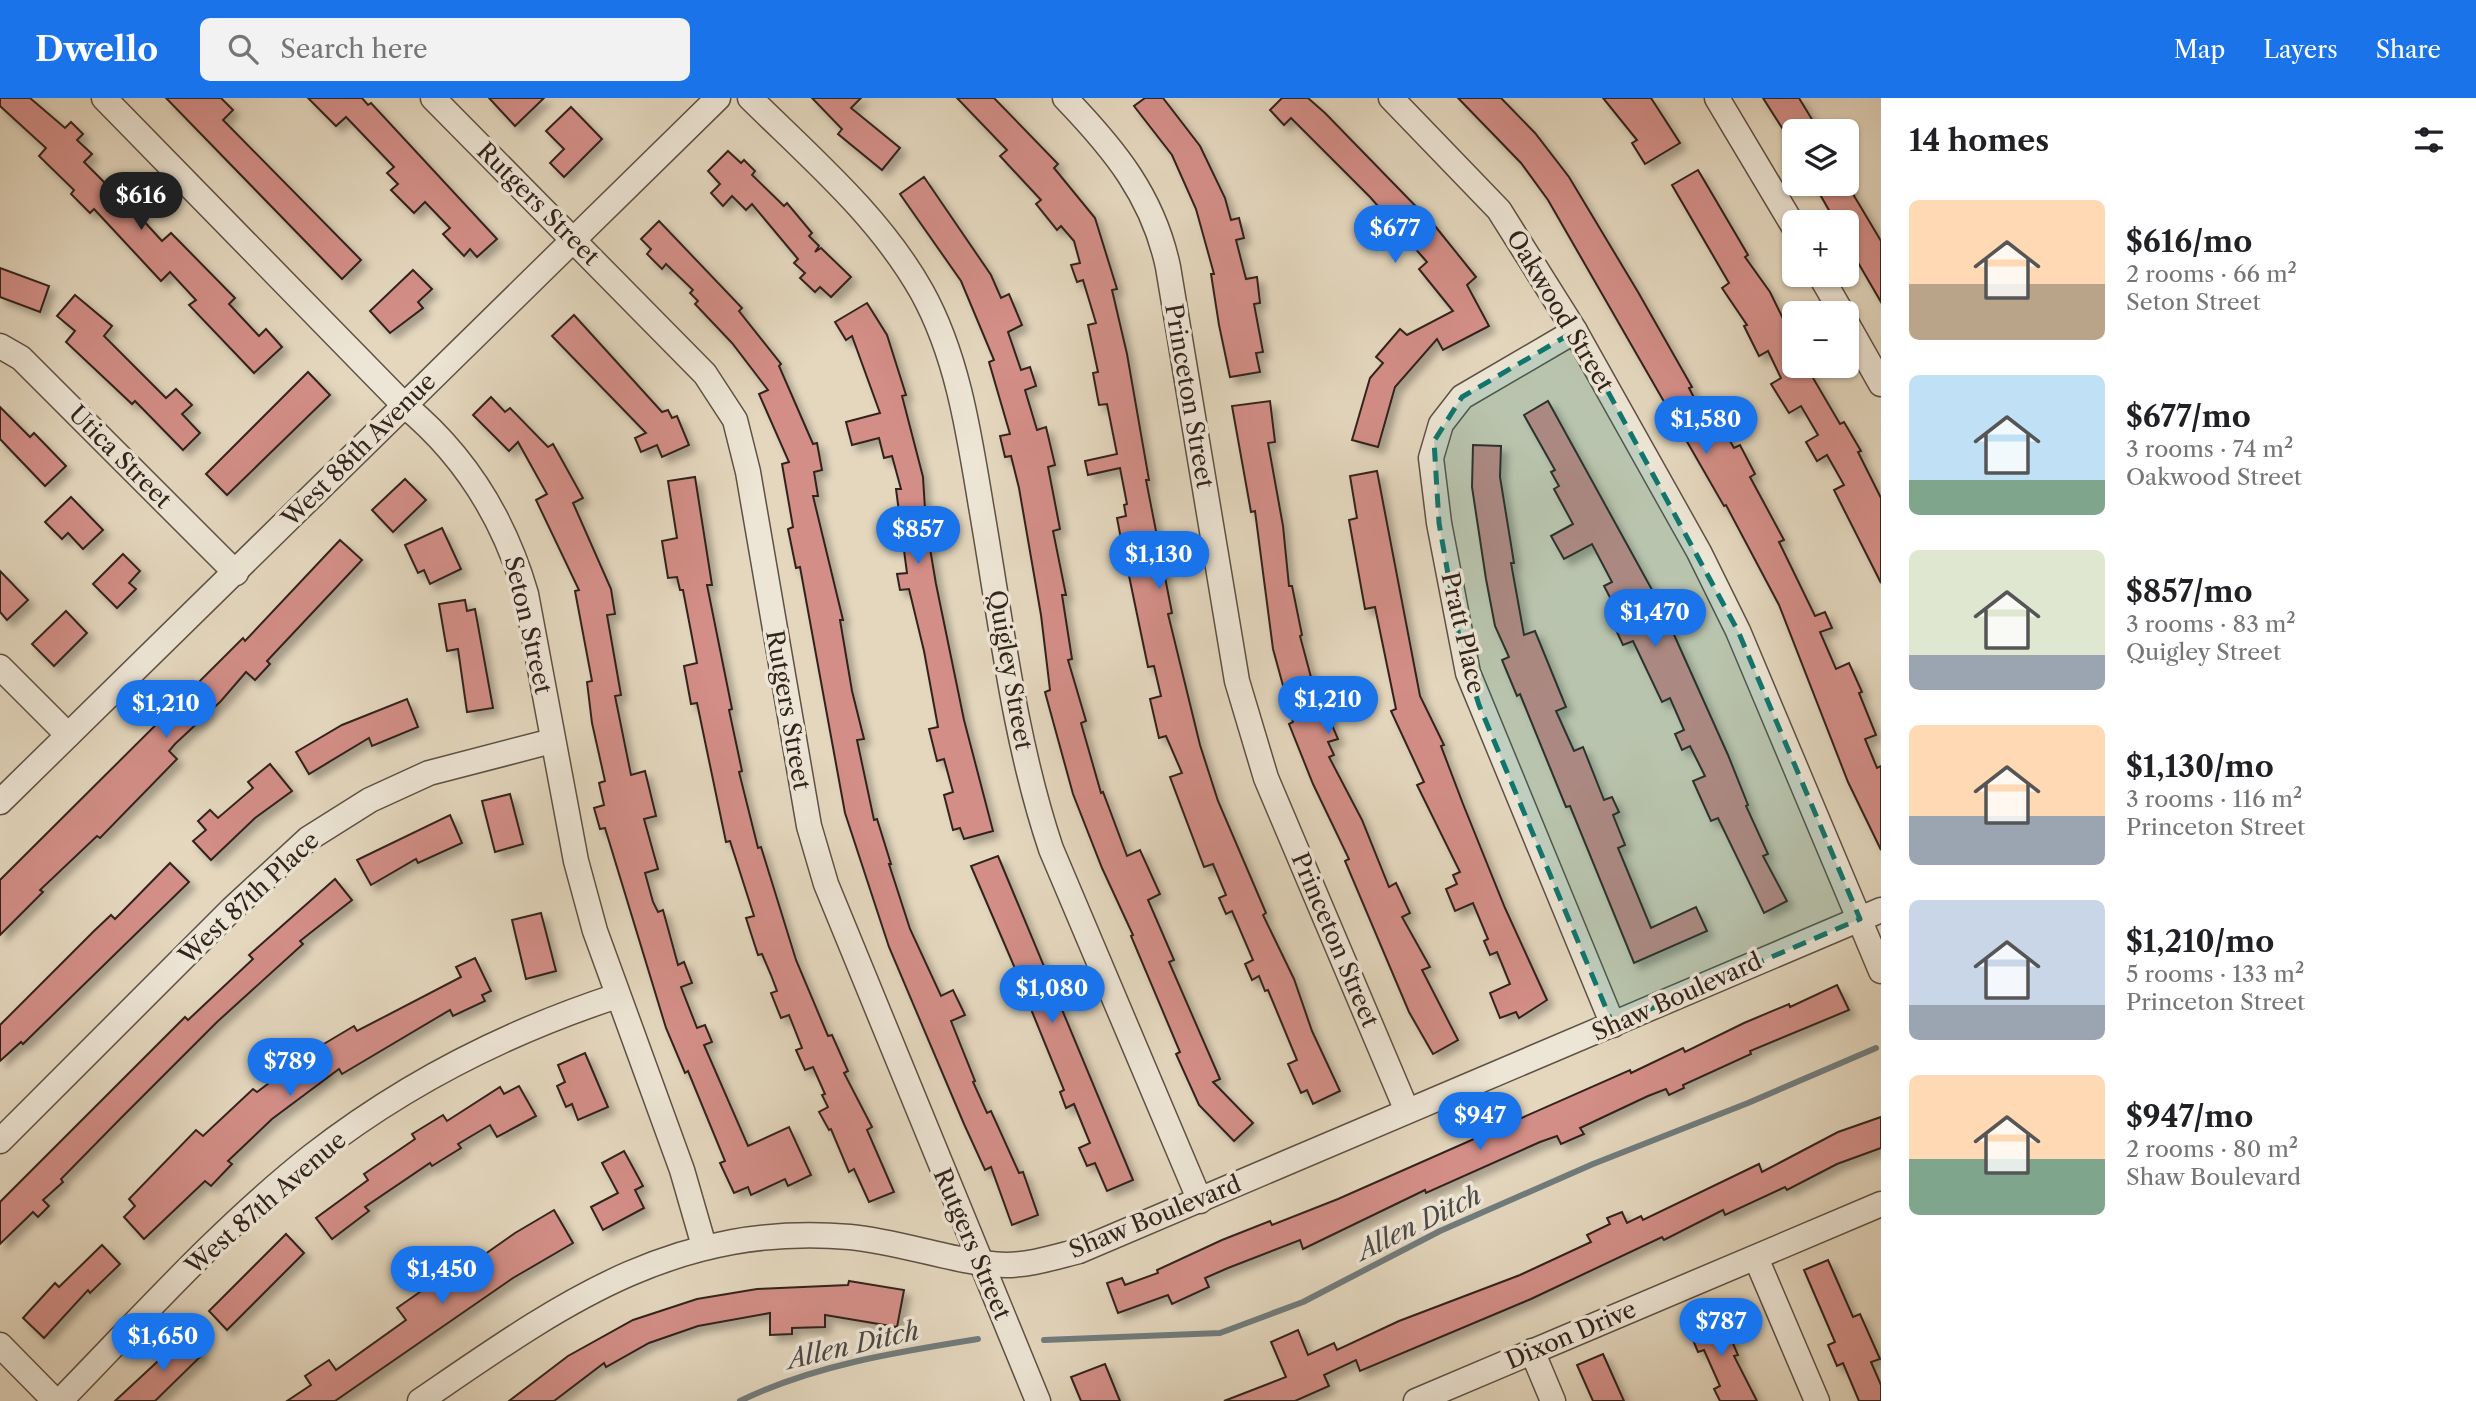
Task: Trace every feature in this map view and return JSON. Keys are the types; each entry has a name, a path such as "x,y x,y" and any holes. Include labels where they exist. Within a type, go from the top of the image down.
{"street":[{"name":"Seton Street","path":"104,98 404,405 434,430 458,458 497,518 526,594 576,861 617,996 678,1158 704,1246"},
{"name":"Rutgers Street","path":"433,98 705,374 735,420 748,472 813,838 843,931 1038,1401"},
{"name":"West 88th Avenue","path":"0,802 718,98"},
{"name":"Quigley Street","path":"750,98 843,190 893,248 924,295 947,350 966,420 1021,738 1040,815 1051,849 1200,1201"},
{"name":"Princeton Street","path":"1065,98 1127,167 1158,227 1168,267 1237,681 1246,719 1266,778 1407,1111"},
{"name":"Oakwood Street","path":"1391,98 1499,210 1575,331 1699,552 1738,631 1871,915 1881,971"},
{"path":"1717,98 1784,210"},
{"name":"Pratt Place","path":"1575,331 1462,397 1441,424 1431,458 1441,536 1468,673 1613,1025"},
{"path":"1859,345 1881,384"},
{"name":"Utica Street","path":"0,346 30,367 236,573"},
{"path":"0,667 68,735"},
{"name":"West 87th Place","path":"0,1141 232,909 308,839 370,800 429,773 552,741"},
{"name":"Shaw Boulevard","path":"421,1401 572,1300 619,1276 704,1246 767,1238 844,1237 908,1245 979,1263 1030,1263 1079,1251 1871,915"},
{"name":"West 87th Avenue","path":"58,1401 197,1262 284,1180 341,1135 449,1067 501,1041 617,996"},
{"name":"Dixon Drive","path":"1416,1401 1881,1204"},
{"path":"1756,1258 1817,1401"},
{"path":"0,1345 58,1401"},
{"path":"1532,1351 1553,1401"}],"highlighted area":[{"path":"1575,331 1738,631 1860,919 1613,1025 1479,705 1461,648 1439,523 1434,441 1462,397"}],"building":[{"path":"0,98 30,98 65,128 71,122 83,134 77,140 92,154 84,162 110,188 118,180 137,199 130,206 162,241 171,233 235,298 229,304 259,336 266,329 282,347 254,373 189,305 196,300 170,272 161,281 94,209 90,213 71,194 74,190 39,156 46,148 0,106"},
{"path":"166,98 221,98 233,110 223,120 361,260 342,279"},
{"path":"308,98 362,98 368,105 371,103 497,239 477,257 470,249 464,256 443,234 450,228 425,202 414,213 391,190 398,184 387,173 394,167 346,117 336,126"},
{"path":"489,98 544,98 515,126"},
{"path":"812,98 861,98 851,108 900,148 882,170 838,134 842,129"},
{"path":"957,98 994,98 1058,164 1054,168 1095,218 1117,289 1112,290 1127,354 1149,480 1146,480 1172,613 1168,614 1200,745 1218,801 1266,913 1263,915 1294,979 1312,1031 1340,1091 1313,1104 1307,1090 1301,1093 1288,1064 1297,1060 1268,990 1265,991 1259,976 1252,980 1245,964 1253,960 1232,911 1226,914 1219,898 1226,895 1213,864 1204,867 1170,777 1182,773 1166,736 1159,738 1150,699 1161,696 1154,666 1148,667 1128,571 1133,570 1128,538 1121,539 1117,518 1126,516 1124,505 1127,504 1120,468 1088,475 1085,461 1117,454 1107,404 1099,405 1093,373 1098,372 1088,325 1096,323 1083,280 1077,282 1071,265 1080,263 1074,241 1061,226 1057,230 1036,204 1041,200 1000,156 1007,150"},
{"path":"1145,98 1163,98 1200,146 1225,198 1231,220 1239,218 1244,238 1236,240 1246,279 1257,277 1260,303 1254,304 1263,352 1256,353 1260,372 1230,377 1211,274 1214,274 1196,209 1172,155 1134,106"},
{"path":"1282,98 1308,98 1325,113 1435,226 1476,277 1467,285 1489,326 1443,350 1437,339 1395,387 1378,447 1352,440 1370,378 1383,363 1376,357 1400,329 1407,335 1453,311 1419,269 1427,262 1370,197 1291,118 1284,125 1270,110"},
{"path":"1458,98 1501,98 1535,133 1569,177 1638,292 1692,387 1689,388 1703,415 1712,410 1734,448 1740,445 1755,474 1750,477 1784,540 1779,542 1815,616 1825,612 1832,628 1820,632 1836,669 1849,663 1862,692 1859,693 1876,735 1865,739 1877,768 1881,766 1881,850 1848,782 1779,605 1726,505 1724,506 1548,200 1521,163"},
{"path":"1603,98 1651,98 1680,143 1645,164 1632,143 1637,140"},
{"path":"1763,98 1799,98 1812,119 1782,119 1782,128"},
{"path":"571,107 602,139 564,177 550,163 564,149 546,131"},
{"path":"728,151 741,163 744,160 755,171 752,175 784,206 787,203 812,233 809,236 819,246 815,252 821,248 851,277 831,297 820,287 815,292 800,278 805,273 794,263 798,259 752,204 746,210 732,196 723,206 711,193 720,184 708,171"},
{"path":"1698,170 1748,255 1745,257 1770,292 1782,316 1782,378 1813,378 1840,424 1844,422 1861,451 1858,452 1881,498 1881,583 1834,490 1844,485 1827,455 1817,461 1806,442 1818,435 1801,406 1789,413 1771,384 1781,378 1768,351 1759,356 1744,326 1747,325 1722,288 1729,283 1672,185"},
{"path":"924,177 991,275 1001,298 1009,294 1022,325 1008,332 1021,370 1030,367 1036,386 1025,390 1037,430 1046,427 1055,465 1048,467 1060,529 1053,531 1066,595 1062,595 1072,659 1068,660 1086,721 1081,723 1101,793 1103,792 1127,856 1140,850 1160,894 1148,900 1174,960 1169,962 1220,1079 1213,1082 1253,1123 1234,1141 1199,1105 1176,1054 1180,1052 1131,936 1133,935 1102,868 1073,794 1045,692 1050,690 1041,615 1019,488 1011,456 1005,457 1000,436 1010,434 989,362 994,360 961,281 900,194"},
{"path":"1821,196 1854,196 1881,241 1881,302 1859,264 1859,210 1829,210"},
{"path":"659,221 742,308 739,311 781,364 779,366 813,444 817,443 822,470 814,472 818,496 813,496 843,620 840,620 852,691 864,739 857,740 874,820 877,819 910,929 941,996 953,990 965,1015 951,1021 975,1081 973,1082 987,1113 991,1111 1019,1173 1023,1172 1038,1215 1012,1225 991,1167 985,1170 889,947 845,813 800,567 796,568 788,529 793,527 782,464 789,462 759,394 768,390 732,343 695,304 698,301 690,293 693,290 666,264 662,269 647,254 651,249 641,239"},
{"path":"0,268 49,286 40,312 0,297"},
{"path":"413,270 432,289 418,302 423,308 390,333 370,311"},
{"path":"75,295 112,326 104,336 166,398 176,389 192,405 182,414 200,433 183,450 135,401 132,404 66,342 75,331 57,316"},
{"path":"867,303 887,335 906,395 902,396 923,477 926,525 936,584 964,720 993,831 964,839 960,828 953,830 944,795 953,792 944,759 937,761 929,729 938,727 909,589 900,590 897,574 907,573 896,489 901,489 892,456 884,458 879,438 852,445 846,422 880,413 852,336 846,340 835,322"},
{"path":"574,315 662,412 668,410 672,418 677,416 689,445 662,457 657,445 641,452 635,438 646,433 552,336"},
{"path":"308,372 330,395 227,495 206,474"},
{"path":"491,397 505,412 510,408 548,447 553,444 583,498 573,503 611,589 615,614 607,615 621,695 615,696 631,775 645,771 656,816 644,819 658,869 645,873 653,902 658,912 663,910 678,965 684,962 692,983 681,987 697,1028 705,1025 712,1042 704,1045 748,1146 789,1127 811,1175 788,1186 785,1179 751,1195 748,1187 734,1193 720,1163 725,1161 688,1071 685,1073 666,1028 605,828 600,829 594,808 604,805 599,783 605,781 592,723 587,682 592,681 575,591 579,590 536,500 547,494 518,442 509,451 473,415"},
{"path":"1270,401 1275,442 1268,443 1283,526 1289,586 1292,586 1302,635 1300,636 1320,711 1325,709 1338,739 1328,742 1334,755 1329,757 1362,820 1389,887 1396,883 1410,913 1402,917 1430,967 1422,970 1458,1040 1433,1054 1409,1012 1345,861 1349,859 1313,784 1289,724 1293,722 1273,649 1255,511 1251,512 1232,406"},
{"path":"1548,401 1662,608 1728,755 1748,805 1746,806 1768,854 1763,856 1787,901 1764,913 1718,818 1711,821 1693,781 1705,776 1690,746 1682,750 1675,734 1684,730 1670,698 1662,702 1633,641 1623,645 1616,630 1625,626 1604,586 1612,582 1592,544 1564,559 1551,536 1573,524 1554,489 1559,486 1551,472 1555,470 1524,415"},
{"path":"0,407 30,437 34,433 66,466 45,486 0,439"},
{"path":"1473,445 1501,446 1500,477 1524,635 1535,631 1566,707 1556,711 1574,751 1583,747 1604,800 1612,797 1619,812 1613,815 1625,845 1618,848 1651,928 1696,907 1707,931 1634,963 1570,806 1566,807 1520,694 1517,696 1502,660 1509,657 1495,626 1486,579 1472,487"},
{"path":"1377,471 1420,696 1444,745 1441,746 1505,908 1547,1000 1519,1018 1516,1012 1500,1018 1490,993 1510,984 1497,952 1490,955 1484,941 1488,939 1473,903 1455,911 1446,889 1457,884 1453,875 1460,872 1417,785 1424,782 1391,711 1396,709 1375,607 1365,609 1349,520 1357,518 1350,476"},
{"path":"695,477 712,585 707,585 732,709 729,710 742,771 739,772 758,848 761,847 796,960 828,1036 832,1035 848,1071 844,1073 872,1127 867,1130 894,1192 869,1202 854,1169 849,1172 831,1129 829,1130 819,1112 828,1107 822,1095 825,1094 813,1067 805,1070 796,1050 802,1048 789,1015 781,1018 771,993 777,991 762,954 758,955 746,918 754,916 730,841 726,842 697,703 691,704 684,666 697,663 683,590 680,590 677,577 668,578 662,541 677,538 668,481"},
{"path":"405,479 426,500 393,532 372,510"},
{"path":"71,497 103,530 83,549 68,533 62,539 45,522"},
{"path":"442,528 461,569 430,584 424,570 418,573 405,545"},
{"path":"340,540 362,560 267,661 270,664 255,680 246,672 221,701 175,744 169,751 177,759 100,838 97,836 40,890 43,892 0,935 0,880 243,638 245,641"},
{"path":"123,554 140,571 129,583 136,589 117,608 93,584"},
{"path":"0,571 28,600 7,620 0,612"},
{"path":"465,600 467,611 475,609 493,708 467,712 458,649 447,651 439,604"},
{"path":"66,611 87,633 54,666 32,644"},
{"path":"407,699 418,727 372,746 369,738 309,774 296,752 342,725"},
{"path":"270,764 292,791 255,818 211,860 193,841 206,830 198,821 210,810 218,818 253,788 248,782"},
{"path":"510,794 523,844 495,852 482,801"},
{"path":"450,815 462,843 418,863 416,859 371,885 357,860"},
{"path":"998,856 1133,1180 1107,1191 1095,1163 1087,1166 1079,1148 1090,1143 1074,1104 1066,1108 1060,1092 1064,1090 1024,992 1017,995 1008,977 1017,973 971,866"},
{"path":"170,863 189,882 23,1044 21,1042 0,1061 0,1025 94,931 111,915 115,919"},
{"path":"335,879 352,900 300,941 303,944 217,1022 122,1117 43,1200 49,1206 38,1217 33,1212 0,1244 0,1202 185,1017 188,1020 253,959 249,955"},
{"path":"541,913 556,971 526,979 512,920"},
{"path":"475,958 491,991 482,995 485,1001 453,1016 450,1010 342,1074 339,1069 272,1119 228,1161 232,1164 211,1186 205,1181 144,1239 124,1217 135,1206 129,1199 196,1130 203,1136 253,1089 257,1092 312,1051 354,1026 357,1031 461,977 456,967"},
{"path":"1837,985 1849,1010 1750,1051 1751,1054 1683,1085 1684,1088 1669,1095 1666,1089 1648,1096 1580,1128 1584,1134 1561,1144 1557,1136 1540,1142 1426,1193 1425,1190 1303,1249 1300,1240 1228,1268 1205,1278 1209,1287 1172,1304 1168,1295 1118,1313 1107,1283 1122,1278 1125,1285 1158,1273 1157,1270 1222,1240 1270,1221 1272,1225 1338,1199 1630,1070 1631,1073 1683,1048 1685,1052 1744,1023 1789,1004 1790,1007"},
{"path":"585,1053 608,1107 578,1120 572,1104 566,1107 557,1086 565,1082 558,1065"},
{"path":"519,1086 536,1116 497,1137 490,1125 458,1144 461,1148 432,1166 430,1163 365,1207 369,1211 332,1239 316,1218 368,1180 364,1174 415,1139 412,1134 443,1115 447,1121 500,1087 504,1094"},
{"path":"1881,1117 1881,1148 1837,1164 1787,1190 1785,1187 1725,1215 1723,1210 1664,1240 1662,1237 1531,1299 1360,1371 1356,1360 1324,1375 1329,1386 1295,1401 1224,1401 1286,1377 1271,1342 1298,1330 1308,1355 1334,1343 1337,1350 1399,1321 1520,1275 1591,1242 1587,1235 1610,1224 1607,1218 1622,1212 1627,1223 1641,1216 1643,1220 1759,1164 1762,1172 1838,1132"},
{"path":"624,1151 643,1186 635,1190 644,1208 603,1230 591,1207 618,1193 602,1163"},
{"path":"554,1210 573,1243 513,1278 335,1401 287,1401 311,1385 305,1376 329,1360 336,1370 406,1320 397,1308 440,1278 444,1283 515,1233"},
{"path":"286,1234 304,1253 227,1330 209,1311"},
{"path":"102,1245 120,1264 90,1293 88,1290 44,1338 23,1318 55,1283 59,1287"},
{"path":"1828,1260 1853,1317 1860,1314 1880,1359 1871,1362 1881,1385 1881,1401 1859,1401 1843,1363 1837,1366 1828,1345 1835,1342 1804,1270"},
{"path":"849,1281 904,1290 897,1327 825,1315 825,1327 792,1328 792,1334 770,1335 770,1313 698,1326 649,1343 606,1367 604,1363 554,1401 509,1401 568,1356 633,1320 697,1299 757,1289 848,1285"},
{"path":"1718,1309 1738,1355 1734,1356 1757,1401 1720,1401 1714,1389 1720,1386 1704,1350 1698,1352 1690,1333 1696,1331 1691,1321"},
{"path":"185,1336 203,1354 155,1401 115,1401"},
{"path":"1603,1354 1624,1401 1593,1401 1577,1365"},
{"path":"1105,1364 1120,1401 1081,1401 1071,1377"}],"waterway":[{"name":"Allen Ditch","path":"1044,1340 1220,1333 1303,1302 1440,1231 1593,1164 1748,1103 1876,1048"},
{"name":"Allen Ditch","path":"740,1401 797,1378 856,1361 978,1339"}]}
